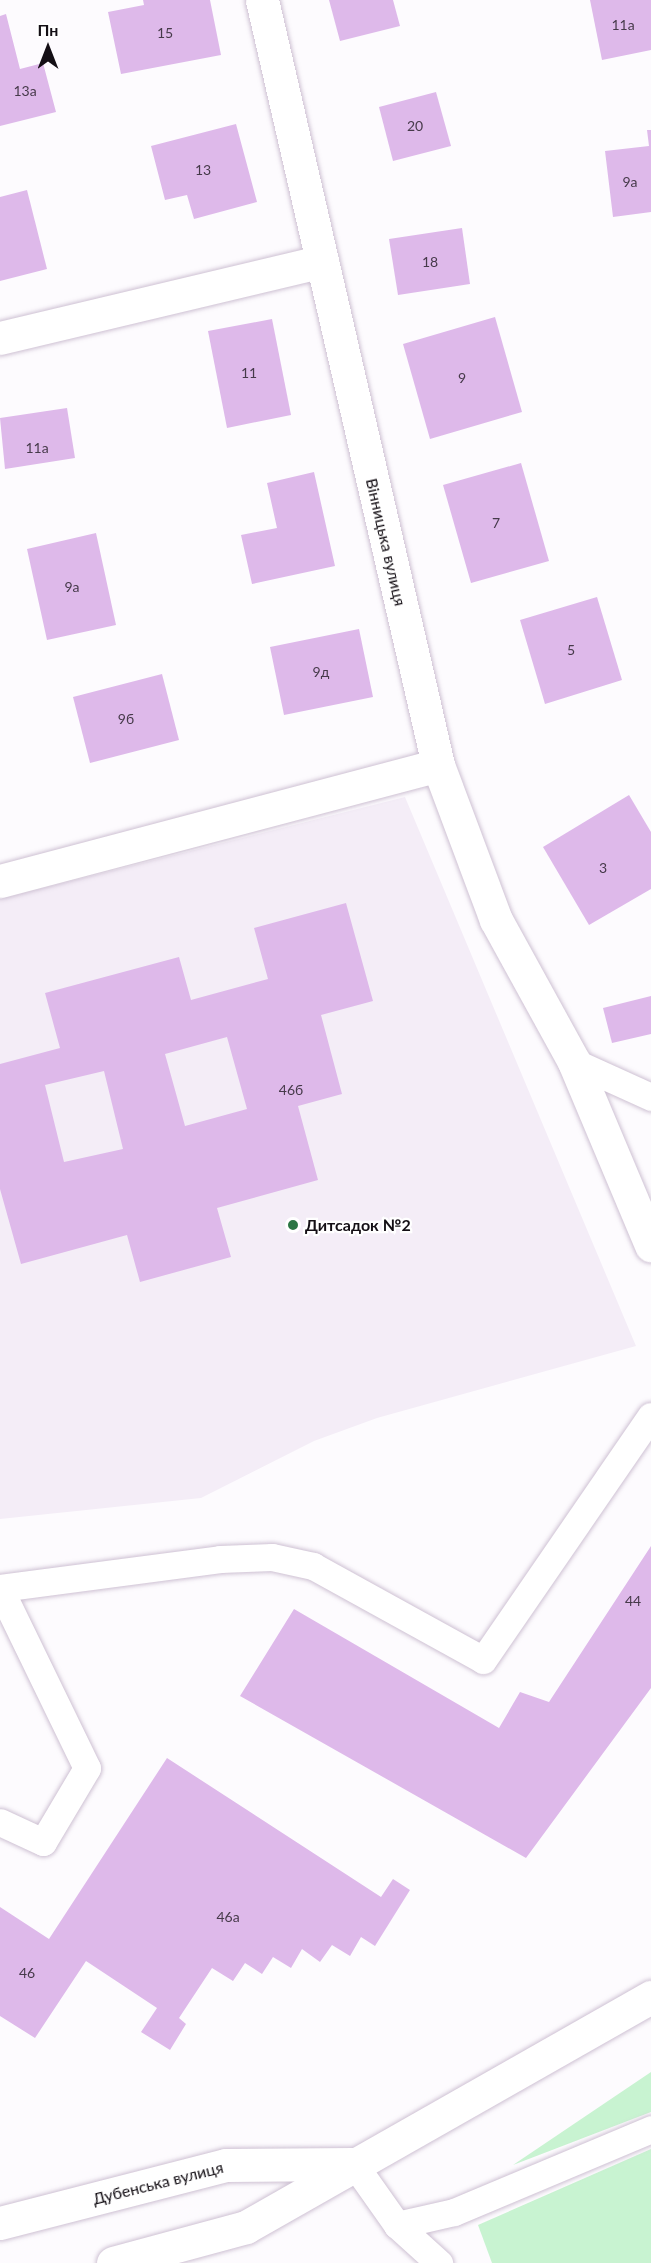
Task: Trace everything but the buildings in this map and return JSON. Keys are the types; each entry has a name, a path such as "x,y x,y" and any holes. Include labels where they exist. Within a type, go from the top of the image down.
{"street":[{"name":"Вінницька вулиця","path":"262,0 438,765 496,920 574,1062 651,1245"},
{"path":"0,338 322,261"},
{"path":"0,882 438,765"},
{"name":"Дубенська вулиця","path":"113,2263 246,2226 354,2164 464,2107 651,1997"},
{"name":"Дубенська вулиця","path":"0,2223 226,2165 354,2164"}],"lane":[{"path":"574,1062 651,1096"},
{"path":"0,1822 43,1842 87,1768 3,1603 272,1557 313,1566 483,1660 651,1416"},
{"path":"397,2225 454,2212 651,2129"},
{"path":"354,2164 397,2225 439,2263"}],"shaded area":[{"name":"Дитсадок №2","path":"405,797 636,1346 377,1418 314,1441 201,1498 0,1519 0,899"}],"green space":[{"path":"651,2072 651,2112 513,2165"},
{"path":"651,2149 651,2263 492,2263 478,2225"}],"place":[{"name":"Дитсадок №2","path":"293,1225"}]}
